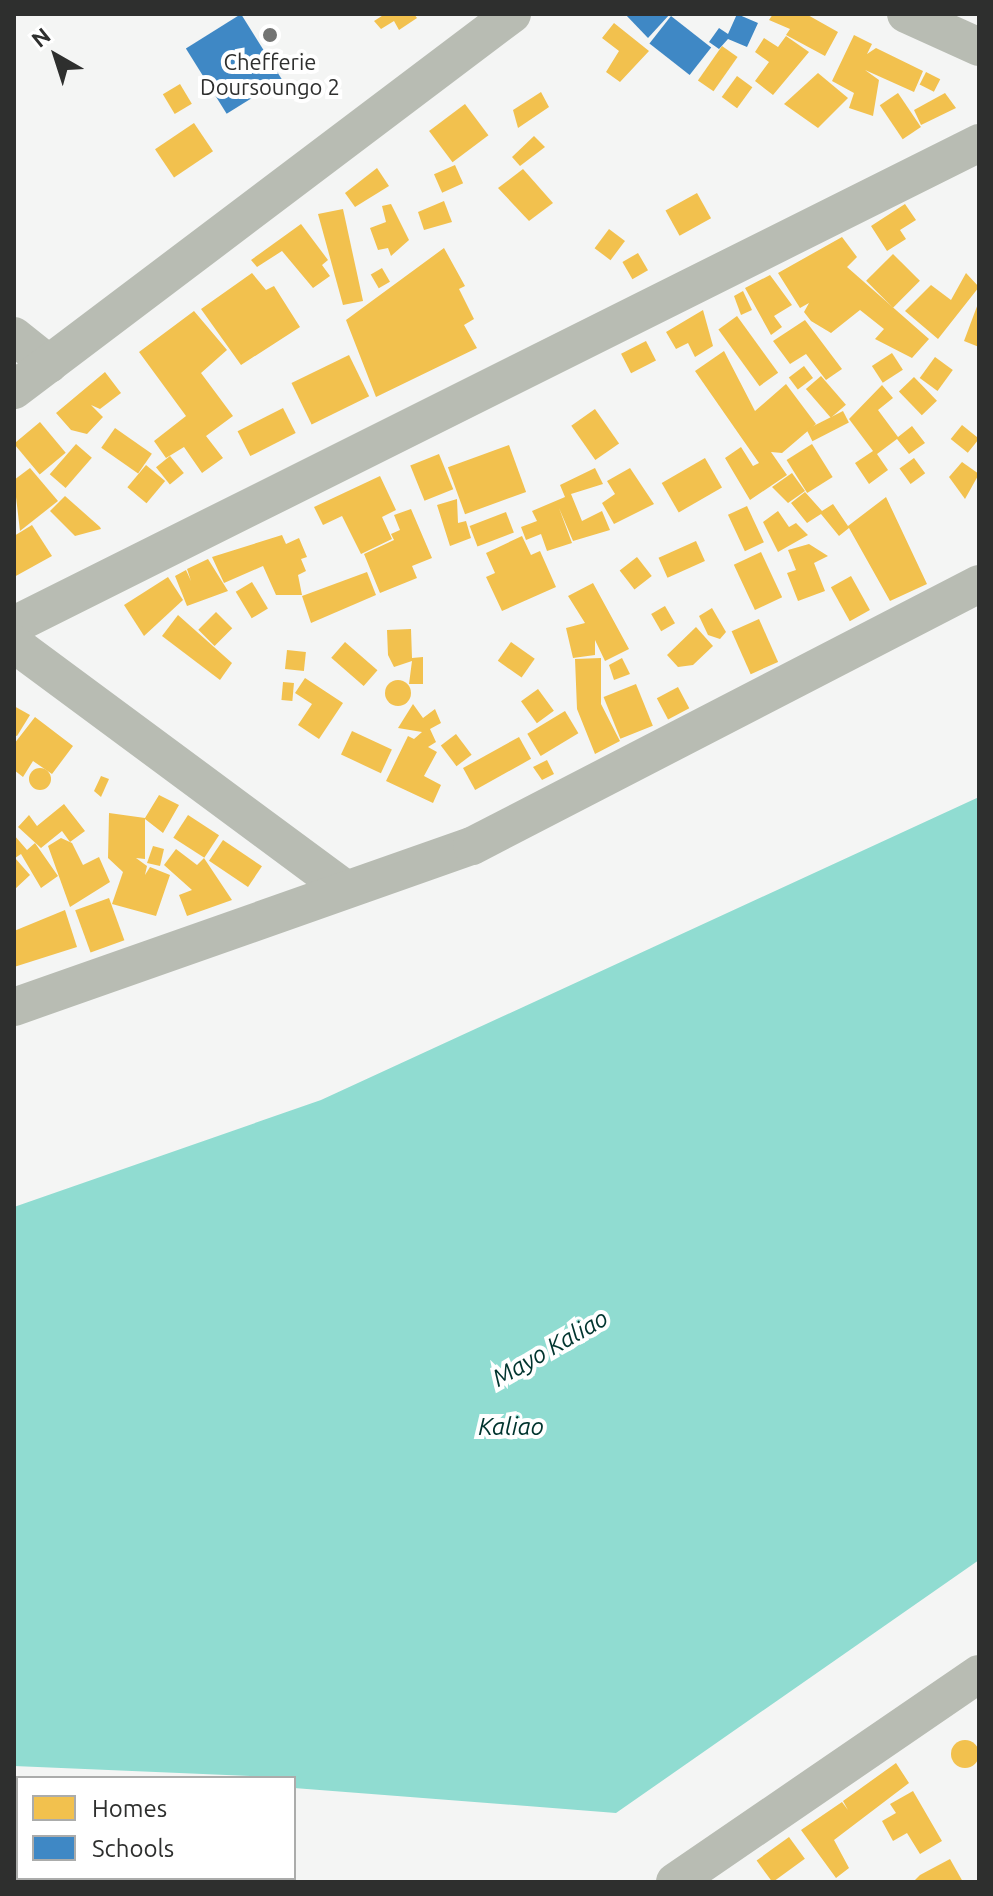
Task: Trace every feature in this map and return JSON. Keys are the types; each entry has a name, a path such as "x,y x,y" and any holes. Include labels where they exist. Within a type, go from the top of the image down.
{"street":[{"path":"14,390 512,14"},
{"path":"906,14 974,34"},
{"path":"14,625 979,143"},
{"path":"14,336 49,364"},
{"path":"14,1007 344,888 472,846 979,584"},
{"path":"14,644 344,888"},
{"path":"675,1882 979,1674"}],"water":[{"name":"Kaliao","path":"979,797 979,1560 616,1813 296,1788 296,1776 14,1766 14,1207 321,1100"}],"building: Homes":[{"path":"385,14 414,14 417,18 399,30 394,21 381,29 374,21"},
{"path":"773,14 806,14 838,32 825,56 786,35 790,29 769,20"},
{"path":"614,23 649,51 620,82 606,72 619,51 602,38"},
{"path":"854,35 872,44 867,54 876,48 923,71 914,92 865,70 879,80 873,116 849,108 854,93 832,81"},
{"path":"786,36 809,52 773,95 755,81 769,62 755,52 764,38 778,47"},
{"path":"722,46 738,57 713,91 698,80"},
{"path":"926,72 940,79 934,92 920,84"},
{"path":"818,73 848,98 818,128 784,104"},
{"path":"737,76 752,87 737,108 722,97"},
{"path":"180,84 192,104 175,114 163,94"},
{"path":"541,92 549,107 518,128 513,110"},
{"path":"898,93 921,127 903,139 880,105"},
{"path":"945,93 956,108 921,125 914,110"},
{"path":"465,104 488,135 453,162 429,131"},
{"path":"194,123 213,151 174,177 155,149"},
{"path":"534,136 545,147 520,166 512,157"},
{"path":"455,165 463,183 442,193 434,174"},
{"path":"377,168 389,186 355,207 345,193"},
{"path":"523,169 553,203 529,221 498,188"},
{"path":"697,193 711,218 680,236 666,210"},
{"path":"444,201 452,222 424,230 418,212"},
{"path":"391,204 409,240 391,256 388,248 378,250 370,228 386,222 382,206"},
{"path":"905,204 916,220 900,230 906,239 887,251 871,226"},
{"path":"343,209 363,301 343,305 318,214"},
{"path":"301,224 328,260 322,265 330,276 313,288 282,251 257,267 251,260"},
{"path":"609,229 625,241 611,260 595,248"},
{"path":"842,237 857,257 847,267 929,339 912,358 875,339 884,329 860,310 831,333 811,321 804,312 809,303 800,308 778,273"},
{"path":"444,248 465,286 459,289 474,319 464,325 477,348 376,397 346,320"},
{"path":"638,253 648,270 632,279 622,262"},
{"path":"893,254 920,281 893,308 866,281"},
{"path":"382,268 390,282 379,288 371,274"},
{"path":"252,273 266,290 274,286 300,327 241,365 201,309"},
{"path":"966,273 979,287 938,339 905,311 931,285 951,300"},
{"path":"770,275 792,305 774,316 782,327 771,335 745,288"},
{"path":"743,291 752,310 741,315 734,296"},
{"path":"979,301 979,347 964,341"},
{"path":"703,310 713,346 695,357 688,343 676,349 666,332"},
{"path":"194,311 227,350 201,373 233,416 206,436 223,458 202,473 184,447 166,458 154,441 186,416 139,352"},
{"path":"737,316 778,373 760,386 718,330"},
{"path":"805,320 842,369 826,380 806,354 790,364 773,341"},
{"path":"646,341 656,361 631,373 621,354"},
{"path":"724,351 755,411 786,384 816,424 782,453 771,452 787,475 750,500 725,458 741,447 753,466 759,463 695,371"},
{"path":"892,353 903,370 883,383 872,366"},
{"path":"349,355 369,396 312,424 291,383"},
{"path":"935,357 953,370 938,391 920,378"},
{"path":"804,366 813,378 798,389 789,377"},
{"path":"105,372 121,393 100,409 91,405 103,417 87,434 71,430 56,413"},
{"path":"821,376 846,405 831,418 806,389"},
{"path":"914,377 937,401 922,415 899,392"},
{"path":"882,385 893,398 878,410 898,437 912,426 925,443 909,454 897,439 877,454 888,470 869,484 855,463 873,451 849,419"},
{"path":"283,408 296,433 250,456 238,431"},
{"path":"595,409 619,443 595,460 571,426"},
{"path":"843,411 849,423 812,441 806,430"},
{"path":"40,422 66,453 40,474 14,444"},
{"path":"962,425 979,439 968,453 951,439"},
{"path":"115,428 152,454 138,473 101,448"},
{"path":"76,444 92,458 66,488 50,474"},
{"path":"812,444 833,477 807,493 787,460"},
{"path":"509,445 526,492 465,514 448,467"},
{"path":"439,454 453,489 424,501 410,466"},
{"path":"170,456 184,473 170,484 156,467"},
{"path":"705,458 722,487 679,512 662,483"},
{"path":"914,458 925,473 911,484 899,469"},
{"path":"962,462 979,474 965,499 949,477"},
{"path":"146,465 165,481 147,503 127,487"},
{"path":"30,468 58,501 20,531 14,480"},
{"path":"595,468 603,484 571,494 582,521 602,511 610,530 573,541 559,508 572,543 547,551 541,534 526,540 521,527 537,521 532,511 565,497 560,485"},
{"path":"630,468 654,504 614,524 602,503 615,494 607,481"},
{"path":"792,473 805,491 788,503 772,487"},
{"path":"380,476 396,510 382,517 392,539 361,554 342,516 323,525 314,507"},
{"path":"805,492 822,511 833,504 848,526 886,497 927,584 890,601 849,528 839,536 821,514 807,523 791,503"},
{"path":"65,496 101,529 75,536 50,511"},
{"path":"457,499 458,523 466,521 471,538 450,546 437,505"},
{"path":"747,506 764,542 745,551 728,515"},
{"path":"411,509 432,558 412,566 417,578 380,593 364,554 394,540 391,534 400,530 394,515"},
{"path":"778,511 789,527 796,523 808,535 778,552 763,522"},
{"path":"506,512 514,533 477,547 470,526"},
{"path":"32,525 52,556 14,577 14,536"},
{"path":"282,535 286,544 299,538 307,557 301,559 306,571 298,575 302,595 276,595 263,566 224,583 212,557"},
{"path":"522,536 531,555 540,551 556,587 502,611 486,577 495,573 486,553"},
{"path":"696,541 705,561 667,578 659,558"},
{"path":"809,544 828,556 814,563 825,591 798,601 787,573 796,570 788,550"},
{"path":"761,552 782,597 755,610 734,565"},
{"path":"637,557 652,576 634,589 620,571"},
{"path":"208,559 228,591 187,606 175,576 186,570 191,581 187,569"},
{"path":"367,572 376,595 311,623 302,596"},
{"path":"851,576 870,610 850,621 831,587"},
{"path":"168,577 183,600 144,636 124,605"},
{"path":"252,582 268,609 252,618 236,592"},
{"path":"593,583 629,649 605,661 595,640 595,655 573,658 566,628 585,623 568,596"},
{"path":"665,606 675,623 661,631 651,614"},
{"path":"712,608 726,632 720,639 708,635 699,616"},
{"path":"216,612 232,628 215,646 198,630"},
{"path":"178,615 232,663 220,680 162,636"},
{"path":"759,619 778,662 751,674 732,631"},
{"path":"696,627 713,646 693,665 678,667 667,655"},
{"path":"411,629 412,658 423,657 423,684 409,684 412,661 394,667 388,655 387,630"},
{"path":"345,642 377,670 364,686 331,658"},
{"path":"511,642 535,659 522,677 498,661"},
{"path":"287,650 306,652 304,671 285,669"},
{"path":"601,658 601,704 620,741 595,754 577,709 575,659"},
{"path":"622,658 630,674 614,680 609,665"},
{"path":"305,678 343,703 319,739 298,725 312,704 295,693"},
{"path":"398,680 407,684 411,693 407,702 398,706 389,702 385,693 389,684"},
{"path":"283,682 294,683 292,701 281,700"},
{"path":"636,684 653,726 620,739 604,697"},
{"path":"678,687 689,708 668,719 657,698"},
{"path":"538,689 554,711 537,723 521,701"},
{"path":"413,704 423,718 435,709 441,723 430,729 436,742 428,747 437,752 424,776 441,785 433,803 386,781 408,736 414,739 422,732 398,728"},
{"path":"14,706 30,715 17,736 14,735"},
{"path":"565,711 578,733 541,756 527,734"},
{"path":"35,717 73,746 52,774 33,761 23,777 14,770 14,744"},
{"path":"352,731 392,750 381,773 341,755"},
{"path":"456,734 472,755 456,766 441,745"},
{"path":"519,737 531,759 475,790 463,768"},
{"path":"547,760 554,774 542,780 533,767"},
{"path":"40,768 48,771 51,779 48,787 40,790 32,787 29,779 32,771"},
{"path":"101,776 109,779 101,797 94,791"},
{"path":"159,795 179,805 163,833 145,819 145,859 136,858 147,866 145,875 150,867 170,875 156,916 112,904 123,872 108,858 109,813 145,818"},
{"path":"64,804 85,831 70,842 62,831 41,848 18,827 29,815 37,826"},
{"path":"188,815 219,835 204,858 173,838"},
{"path":"14,835 27,850 35,843 58,876 41,888 21,854 15,858 30,875 14,890"},
{"path":"61,838 72,843 83,865 99,857 110,882 70,907 48,846"},
{"path":"223,840 262,866 248,887 209,861"},
{"path":"153,846 164,849 160,866 147,863"},
{"path":"176,849 197,865 204,858 232,900 187,916 179,895 192,890 164,865"},
{"path":"109,898 124,940 91,953 75,910"},
{"path":"65,910 77,947 14,967 14,931"},
{"path":"965,1740 975,1744 979,1754 975,1764 965,1768 955,1764 951,1754 955,1744"},
{"path":"896,1763 909,1783 834,1840 849,1868 836,1878 801,1830 842,1802 848,1810 843,1801"},
{"path":"913,1791 942,1841 920,1854 907,1833 893,1841 882,1821 896,1813 890,1804"},
{"path":"789,1837 805,1859 773,1882 757,1861"},
{"path":"950,1859 963,1882 913,1882 920,1875"}],"building: Schools":[{"path":"241,14 282,79 227,114 186,48"},
{"path":"625,14 670,14 648,38"},
{"path":"737,14 758,23 747,47 728,39 719,49 709,42 719,28 728,34"},
{"path":"671,16 711,47 690,75 649,44"}],"place":[{"name":"Chefferie Doursoungo 2","path":"270,35"}],"water label":[{"name":"Mayo Kaliao","path":"550,1348"}]}
